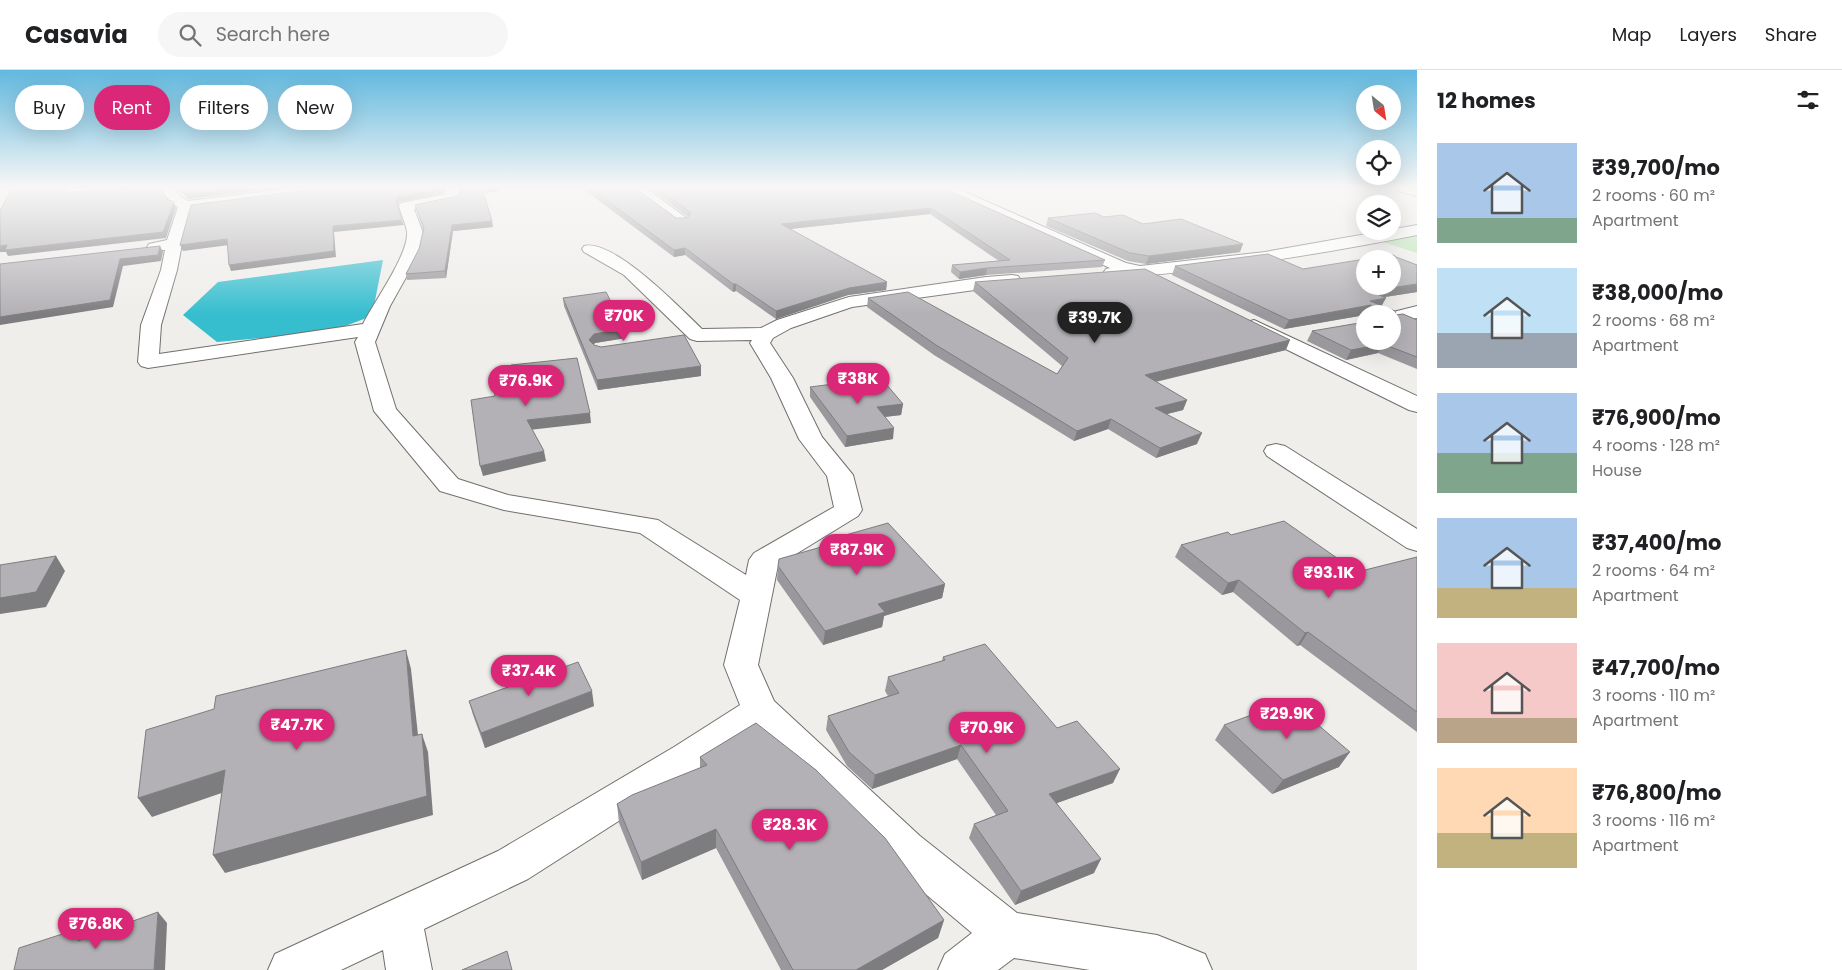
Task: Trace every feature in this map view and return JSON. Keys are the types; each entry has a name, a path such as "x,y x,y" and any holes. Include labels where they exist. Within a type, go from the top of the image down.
{"street":[{"path":"178,230 169,270 151,325 148,362 370,329"},
{"path":"414,230 411,254 370,329 365,342 385,410 449,485 504,502 648,526 756,597"},
{"path":"1039,230 1123,268 1146,272 1176,287"},
{"path":"1081,275 1146,272 1309,250 1417,230"},
{"path":"1351,242 1370,250"},
{"path":"139,248 174,244"},
{"path":"590,249 630,271 688,337 765,334 784,324 849,302 986,282 1034,279"},
{"path":"1401,315 1417,312"},
{"path":"1237,317 1417,405"},
{"path":"1280,338 1308,333"},
{"path":"765,334 760,343 782,378 811,439 840,476 848,510 764,560 741,665 760,710 905,850 1008,934 1157,958 1190,970"},
{"path":"1276,451 1417,542"},
{"path":"291,970 513,865 687,758 760,710"},
{"path":"400,918 409,970"},
{"path":"961,970 1008,934"}],"green space":[{"path":"1417,235 1417,253 1379,241 1401,240 1401,238"}],"water":[{"path":"383,260 372,316 329,332 217,342 183,315 218,282"}],"building":[{"path":"0,230 164,230 163,232 5,250 7,245 0,246"},
{"path":"184,230 333,230 334,251 229,265 227,239 180,245"},
{"path":"424,230 451,230 445,271 406,274 419,249"},
{"path":"647,230 792,230 887,282 849,288 776,311 736,284 733,284 685,248 674,250"},
{"path":"964,230 1038,230 1105,260 987,268 960,272 952,265 1010,260"},
{"path":"1076,230 1208,230 1243,244 1149,256 1130,253"},
{"path":"160,246 158,255 120,259 110,300 0,317 0,264"},
{"path":"1268,254 1303,269 1356,260 1356,295 1379,295 1386,298 1370,301 1380,305 1356,305 1356,308 1289,320 1175,266"},
{"path":"1401,259 1417,265 1417,284 1401,286"},
{"path":"1145,269 1290,340 1145,375 1187,400 1155,408 1202,433 1160,448 1111,419 1077,431 936,345 868,298 908,292 1057,374 1068,358 975,282"},
{"path":"606,292 625,329 594,334 589,340 594,345 601,347 684,335 701,366 597,380 563,298"},
{"path":"1401,314 1417,320 1417,357 1399,350 1401,350"},
{"path":"1356,324 1356,349 1351,350 1312,331"},
{"path":"577,358 590,413 527,420 544,451 480,466 471,400 495,396 492,377 513,375 511,365"},
{"path":"881,378 903,404 877,407 894,428 847,436 810,387"},
{"path":"1284,521 1357,572 1417,557 1417,712 1308,632 1305,633 1239,580 1228,583 1181,545 1228,532 1231,535"},
{"path":"888,523 945,584 878,604 885,612 825,631 778,566 779,559 839,542 835,538"},
{"path":"56,556 36,592 0,598 0,565"},
{"path":"985,644 1057,728 1077,721 1120,769 1049,794 1101,859 1021,891 974,824 1008,811 961,745 875,775 849,752 828,716 899,693 888,677 945,660 943,657"},
{"path":"406,650 413,736 422,734 427,796 213,855 225,770 138,798 146,730 214,709 216,696"},
{"path":"578,662 592,691 481,733 469,701"},
{"path":"1290,701 1350,752 1283,780 1224,725"},
{"path":"756,723 816,770 885,838 944,920 856,970 793,970 716,829 641,862 617,804 632,795 707,765 700,757"},
{"path":"158,912 154,970 14,970 19,948 81,928 78,941"},
{"path":"507,951 512,970 462,970"}]}
